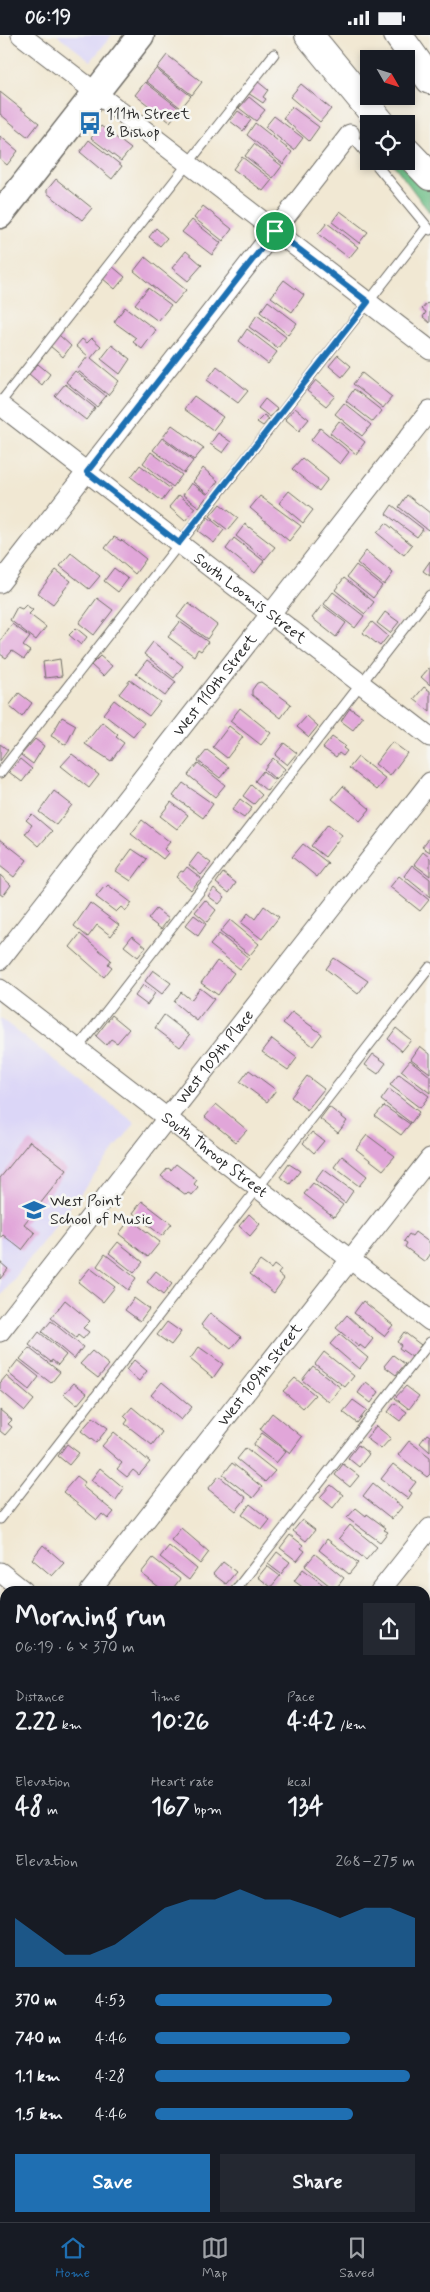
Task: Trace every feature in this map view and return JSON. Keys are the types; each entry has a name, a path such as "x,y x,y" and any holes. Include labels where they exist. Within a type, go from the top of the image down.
{"highway":[{"path":"309,35 375,115"},
{"path":"398,35 430,80"},
{"path":"415,161 430,177"}],"main road":[{"path":"0,215 141,35"}],"street":[{"path":"21,35 430,350"},
{"path":"0,583 350,134"},
{"name":"South Loomis Street","path":"0,404 430,737"},
{"name":"West 110th Street","path":"0,960 430,410"},
{"name":"West 109th Place","path":"0,1332 430,782"},
{"name":"South Throop Street","path":"0,989 430,1321"},
{"name":"West 109th Street","path":"94,1586 430,1157"},
{"path":"384,1586 430,1528"},
{"path":"0,1573 17,1586"}],"lane":[{"path":"0,404 274,54"},
{"path":"350,134 360,146"},
{"path":"0,773 368,302 428,229 379,170"},
{"path":"78,1049 430,595"},
{"path":"0,1519 430,967"},
{"path":"239,1586 430,1343"}],"shaded area":[{"path":"57,35 112,35 91,61"},
{"name":"West Point School of Music","path":"0,1018 135,1123 0,1297"}],"green space":[{"path":"398,170 412,170 430,189 430,213"}],"building":[{"path":"167,55 202,82 192,95 157,68"},
{"path":"156,69 191,96 181,108 146,81"},
{"path":"257,81 268,90 263,97 266,99 263,103 248,93"},
{"path":"145,82 180,109 170,122 135,95"},
{"path":"301,84 331,109 320,122 290,97"},
{"path":"0,92 39,123 28,137 0,114"},
{"path":"249,97 265,110 256,121 239,108"},
{"path":"292,107 319,127 309,141 283,118"},
{"path":"238,111 251,120 243,131 230,121"},
{"path":"274,116 303,138 294,150 265,127"},
{"path":"255,123 292,152 283,164 247,135"},
{"path":"101,126 131,149 121,161 91,138"},
{"path":"0,136 18,151 7,165 0,159"},
{"path":"89,140 122,166 112,179 80,152"},
{"path":"254,144 282,166 273,178 245,156"},
{"path":"242,157 272,180 263,191 233,169"},
{"path":"56,179 92,208 82,220 47,193 47,190"},
{"path":"203,206 232,229 223,241 194,218"},
{"path":"340,211 368,232 359,243 332,222"},
{"path":"192,220 221,243 212,255 182,232"},
{"path":"327,223 358,247 349,258 318,234"},
{"path":"156,228 167,238 160,246 149,237"},
{"path":"186,251 202,265 188,281 172,268"},
{"path":"145,257 186,290 174,304 134,271"},
{"path":"112,266 125,277 115,289 102,278"},
{"path":"284,280 304,295 292,312 271,297"},
{"path":"148,288 171,305 158,321 135,304"},
{"path":"268,301 297,323 288,335 260,312"},
{"path":"427,303 430,305 430,323 423,317 426,312 422,309"},
{"path":"125,307 156,330 142,349 133,342 136,338 114,322"},
{"path":"257,315 286,337 278,348 249,327"},
{"path":"247,329 277,352 268,364 239,341"},
{"path":"59,335 71,346 63,357 50,346"},
{"path":"92,338 101,346 91,358 119,381 108,395 77,370 88,356 76,346 82,339 87,343"},
{"path":"112,345 130,359 120,374 101,359"},
{"path":"338,355 351,366 342,377 329,366"},
{"path":"38,364 50,374 42,385 29,374"},
{"path":"217,366 248,391 238,403 207,380"},
{"path":"75,371 106,396 97,407 66,382"},
{"path":"362,373 392,397 383,408 353,384"},
{"path":"316,380 335,396 326,406 307,391"},
{"path":"65,384 95,408 86,420 55,396"},
{"path":"354,389 382,411 373,422 346,401"},
{"path":"194,396 223,417 213,430 184,409"},
{"path":"265,399 277,409 270,417 258,408"},
{"path":"344,403 371,425 362,436 335,414"},
{"path":"295,408 309,419 299,431 285,419"},
{"path":"264,415 269,419 263,426 257,422"},
{"path":"339,421 365,442 356,454 330,433"},
{"path":"172,425 204,448 194,460 163,437"},
{"path":"320,428 349,452 340,464 311,440"},
{"path":"218,433 231,442 223,453 210,444"},
{"path":"162,438 193,461 184,473 153,450"},
{"path":"151,452 182,475 173,487 143,463"},
{"path":"302,458 328,479 319,491 292,469"},
{"path":"140,465 171,489 162,501 131,477"},
{"path":"203,468 218,481 208,494 193,482"},
{"path":"191,483 208,495 199,507 183,495"},
{"path":"289,491 313,510 303,523 279,503"},
{"path":"179,495 195,508 185,521 169,507"},
{"path":"407,495 430,513 430,527 428,530 399,507"},
{"path":"260,496 301,526 289,541 250,508"},
{"path":"220,504 238,518 228,530 210,516"},
{"path":"392,505 423,529 417,537 386,514"},
{"path":"208,517 224,530 214,543 198,531"},
{"path":"386,523 412,545 404,555 377,533"},
{"path":"245,524 275,547 265,559 236,536"},
{"path":"114,537 122,540 146,559 135,574 105,548"},
{"path":"234,538 264,561 255,573 226,549"},
{"path":"366,551 393,573 384,585 357,563"},
{"path":"71,553 100,576 89,589 60,566"},
{"path":"430,561 430,576 423,571"},
{"path":"356,565 382,586 373,598 347,577"},
{"path":"114,568 128,579 118,592 104,581"},
{"path":"56,570 71,581 53,604 38,593"},
{"path":"344,578 374,602 365,614 335,590"},
{"path":"333,592 364,616 355,628 324,604"},
{"path":"97,598 113,610 94,635 79,623"},
{"path":"188,603 217,625 207,639 177,617"},
{"path":"26,605 33,610 29,614 46,627 36,640 10,620 17,607 22,609"},
{"path":"322,605 346,623 336,637 312,618"},
{"path":"385,612 399,622 390,633 377,623"},
{"path":"180,622 208,642 201,651 198,649 194,656 168,637"},
{"path":"372,622 388,636 380,646 363,633"},
{"path":"12,624 30,637 23,646 30,651 24,659 12,651 6,658 0,654 0,641"},
{"path":"76,628 87,637 81,645 69,635"},
{"path":"153,642 183,666 174,678 144,654"},
{"path":"100,656 112,666 103,676 91,665"},
{"path":"60,659 62,676 45,678 43,662"},
{"path":"147,660 176,682 165,696 136,674"},
{"path":"430,667 430,685 421,677"},
{"path":"130,680 160,702 149,716 119,694"},
{"path":"261,682 291,704 281,718 252,695 252,690 257,683"},
{"path":"424,687 430,691 430,712 414,699"},
{"path":"19,693 32,703 22,717 9,706"},
{"path":"114,700 144,723 133,737 103,714"},
{"path":"240,708 271,733 261,745 230,721"},
{"path":"350,708 363,717 353,730 341,721"},
{"path":"307,716 318,726 309,737 297,727"},
{"path":"62,717 76,725 66,745 51,736"},
{"path":"102,722 118,735 116,737 124,743 111,761 85,744"},
{"path":"229,726 243,737 227,758 213,747"},
{"path":"332,737 345,746 343,748 347,751 343,756 339,753 336,757 323,748"},
{"path":"35,739 44,746 33,764 21,755"},
{"path":"392,742 407,753 390,776 375,764"},
{"path":"284,743 297,753 287,765 275,755"},
{"path":"0,744 8,750 0,761"},
{"path":"207,750 229,767 220,778 198,761"},
{"path":"72,754 99,775 89,788 61,766"},
{"path":"358,757 386,779 377,790 349,768"},
{"path":"273,758 285,769 276,780 264,769"},
{"path":"20,759 32,769 22,782 9,772"},
{"path":"198,763 225,785 215,797 188,775"},
{"path":"263,771 275,781 267,791 255,781"},
{"path":"183,783 213,804 203,818 173,796"},
{"path":"251,785 262,795 254,804 243,796"},
{"path":"343,786 370,809 360,821 332,799"},
{"path":"54,791 72,805 56,825 39,812"},
{"path":"240,799 252,808 244,818 232,810"},
{"path":"171,802 188,815 177,829 160,816"},
{"path":"32,814 52,831 39,846 25,834 32,825 26,820"},
{"path":"142,820 170,842 164,849 168,853 163,859 131,834"},
{"path":"328,824 342,835 325,857 311,846"},
{"path":"430,837 430,852 422,847"},
{"path":"0,839 27,860 14,877 0,866"},
{"path":"303,844 328,863 317,877 292,857"},
{"path":"132,849 147,859 131,881 116,871"},
{"path":"423,852 430,858 430,876 414,864"},
{"path":"198,853 211,863 201,875 189,865"},
{"path":"412,865 430,879 430,897 404,876"},
{"path":"187,867 201,878 191,890 176,877"},
{"path":"223,873 236,883 229,893 216,883"},
{"path":"0,875 11,885 3,896 0,894"},
{"path":"399,876 429,900 420,911 390,887"},
{"path":"108,885 132,903 126,911 121,907 116,912 96,897"},
{"path":"214,888 225,897 219,904 208,896"},
{"path":"205,900 216,910 207,922 195,912"},
{"path":"90,903 119,925 111,936 97,925 88,937 74,926"},
{"path":"264,906 279,917 262,939 241,923 248,913 255,919"},
{"path":"156,909 169,919 161,929 148,919"},
{"path":"194,915 206,924 198,936 185,926"},
{"path":"230,920 259,944 250,955 220,932"},
{"path":"80,934 111,960 108,964 112,967 104,977 70,947"},
{"path":"219,934 249,958 240,969 210,945"},
{"path":"132,936 146,947 138,957 124,946"},
{"path":"334,958 368,981 358,994 326,969"},
{"path":"217,961 234,973 218,995 201,983"},
{"path":"153,970 171,983 162,994 145,981"},
{"path":"143,985 155,993 147,1005 135,996"},
{"path":"200,988 214,999 197,1021 174,1002 181,992 191,1000"},
{"path":"292,1012 322,1034 313,1046 283,1023"},
{"path":"112,1015 129,1029 117,1043 111,1039 106,1045 96,1036"},
{"path":"164,1015 190,1035 180,1047 155,1028"},
{"path":"396,1028 411,1040 402,1051 388,1039"},
{"path":"272,1039 297,1058 288,1070 262,1052"},
{"path":"420,1046 430,1054 430,1073 411,1059"},
{"path":"373,1054 386,1063 378,1074 365,1065"},
{"path":"410,1060 430,1076 430,1093 401,1071"},
{"path":"249,1070 276,1090 267,1102 240,1082"},
{"path":"399,1074 429,1096 420,1108 390,1085"},
{"path":"307,1076 324,1089 307,1110 291,1097"},
{"path":"389,1089 419,1112 411,1123 381,1100"},
{"path":"216,1104 247,1130 236,1142 205,1117"},
{"path":"384,1106 410,1124 401,1135 375,1116"},
{"path":"329,1107 347,1121 338,1133 320,1119"},
{"path":"312,1132 324,1141 314,1153 303,1143"},
{"path":"367,1135 395,1156 383,1170 356,1149"},
{"name":"West Point School of Music","path":"30,1141 67,1170 24,1224 35,1233 22,1250 3,1235 0,1238 0,1178"},
{"path":"342,1156 367,1176 359,1186 334,1167"},
{"path":"176,1164 197,1180 194,1184 198,1188 192,1195 188,1193 186,1195 161,1176 168,1168 171,1170"},
{"path":"289,1164 300,1171 290,1184 280,1177"},
{"path":"323,1169 353,1191 345,1203 315,1180"},
{"path":"313,1183 343,1205 334,1217 304,1194"},
{"path":"142,1201 172,1224 162,1236 133,1213"},
{"path":"249,1214 260,1224 250,1236 239,1226"},
{"path":"130,1219 160,1242 148,1257 119,1234"},
{"path":"415,1232 430,1243 430,1255 425,1262 405,1247 407,1243 404,1241 409,1234 412,1236"},
{"path":"118,1242 143,1262 134,1273 109,1253"},
{"path":"105,1254 136,1278 128,1290 97,1266"},
{"path":"260,1261 271,1269 274,1265 281,1270 278,1274 284,1279 274,1293 250,1274"},
{"path":"0,1262 8,1269 0,1279"},
{"path":"90,1268 115,1287 103,1302 78,1282"},
{"path":"156,1271 172,1284 163,1295 147,1282"},
{"path":"134,1298 149,1309 140,1321 125,1310"},
{"path":"65,1300 90,1321 83,1328 89,1332 83,1339 78,1335 76,1338 51,1318"},
{"path":"363,1301 393,1325 384,1336 354,1313"},
{"path":"210,1313 241,1337 231,1349 201,1325"},
{"path":"347,1315 373,1339 365,1349 360,1345 359,1347 336,1328"},
{"path":"51,1321 83,1347 74,1359 42,1332"},
{"path":"167,1322 181,1332 171,1345 157,1335"},
{"path":"39,1332 66,1355 58,1365 52,1360 51,1362 29,1345"},
{"path":"404,1332 421,1345 412,1357 399,1348 401,1345 397,1342"},
{"path":"339,1334 368,1358 359,1369 330,1344"},
{"path":"199,1347 223,1364 213,1378 190,1359"},
{"path":"29,1348 60,1372 51,1383 20,1359"},
{"path":"92,1351 109,1365 98,1378 80,1364"},
{"path":"324,1352 354,1376 345,1387 315,1364"},
{"path":"393,1355 405,1364 396,1375 384,1366"},
{"path":"18,1360 39,1377 29,1390 8,1373"},
{"path":"134,1360 147,1371 139,1381 126,1370"},
{"path":"313,1366 341,1388 329,1402 302,1380"},
{"path":"6,1376 34,1400 25,1411 0,1390 0,1383"},
{"path":"295,1378 315,1395 303,1408 283,1391"},
{"path":"162,1382 192,1407 181,1420 151,1395"},
{"path":"366,1382 379,1392 371,1403 358,1393"},
{"path":"74,1383 87,1393 77,1405 64,1394"},
{"path":"406,1386 419,1396 409,1409 395,1398"},
{"path":"353,1400 367,1410 357,1423 343,1412"},
{"path":"395,1403 407,1412 400,1421 388,1412"},
{"path":"132,1407 162,1432 152,1445 125,1424 128,1420 124,1416"},
{"path":"0,1410 12,1420 8,1424 12,1427 5,1435 0,1431"},
{"path":"272,1413 302,1437 290,1453 260,1429"},
{"path":"93,1417 108,1428 96,1443 81,1431"},
{"path":"376,1426 391,1438 381,1449 366,1438"},
{"path":"114,1432 150,1462 139,1475 133,1470 127,1477 117,1469 122,1463 102,1446"},
{"path":"262,1433 286,1451 276,1463 253,1445"},
{"path":"427,1434 430,1436 430,1452 420,1443"},
{"path":"409,1441 430,1457 430,1474 427,1477 398,1455"},
{"path":"67,1444 79,1453 69,1465 58,1456"},
{"path":"358,1445 369,1454 359,1467 348,1458"},
{"path":"246,1448 275,1471 265,1482 237,1459"},
{"path":"232,1463 262,1487 253,1498 223,1475"},
{"path":"343,1464 359,1476 350,1487 335,1475"},
{"path":"393,1464 416,1482 409,1491 412,1493 408,1499 381,1479"},
{"path":"100,1468 124,1488 116,1500 91,1480"},
{"path":"77,1476 85,1482 82,1486 114,1512 108,1519 102,1514 97,1520 63,1492"},
{"path":"219,1476 246,1498 236,1511 208,1489"},
{"path":"373,1483 402,1507 392,1519 363,1496"},
{"path":"331,1485 343,1495 333,1508 320,1497"},
{"path":"250,1504 270,1520 262,1530 242,1515"},
{"path":"356,1508 386,1528 384,1530 388,1532 380,1542 347,1518"},
{"path":"302,1520 315,1530 306,1541 293,1531"},
{"path":"350,1525 377,1547 366,1560 339,1538"},
{"path":"181,1528 209,1552 200,1564 171,1540"},
{"path":"290,1535 303,1545 301,1548 305,1551 297,1561 280,1548"},
{"path":"327,1539 358,1563 349,1574 319,1550"},
{"path":"43,1545 64,1563 52,1576 32,1559"},
{"path":"169,1546 197,1569 189,1580 160,1557"},
{"path":"277,1552 290,1562 281,1574 268,1564"},
{"path":"315,1554 344,1578 338,1586 330,1586 305,1566"},
{"path":"153,1558 180,1579 175,1586 158,1586 141,1573"},
{"path":"223,1562 236,1572 226,1584 213,1574"},
{"path":"267,1566 280,1576 272,1586 258,1577"},
{"path":"303,1569 325,1586 301,1586 294,1581"}],"place":[{"name":"111th Street & Bishop","path":"90,123"},
{"name":"West Point School of Music","path":"34,1210"}],"route":[{"path":"275,231 368,302 179,543 87,472 275,231"}]}
